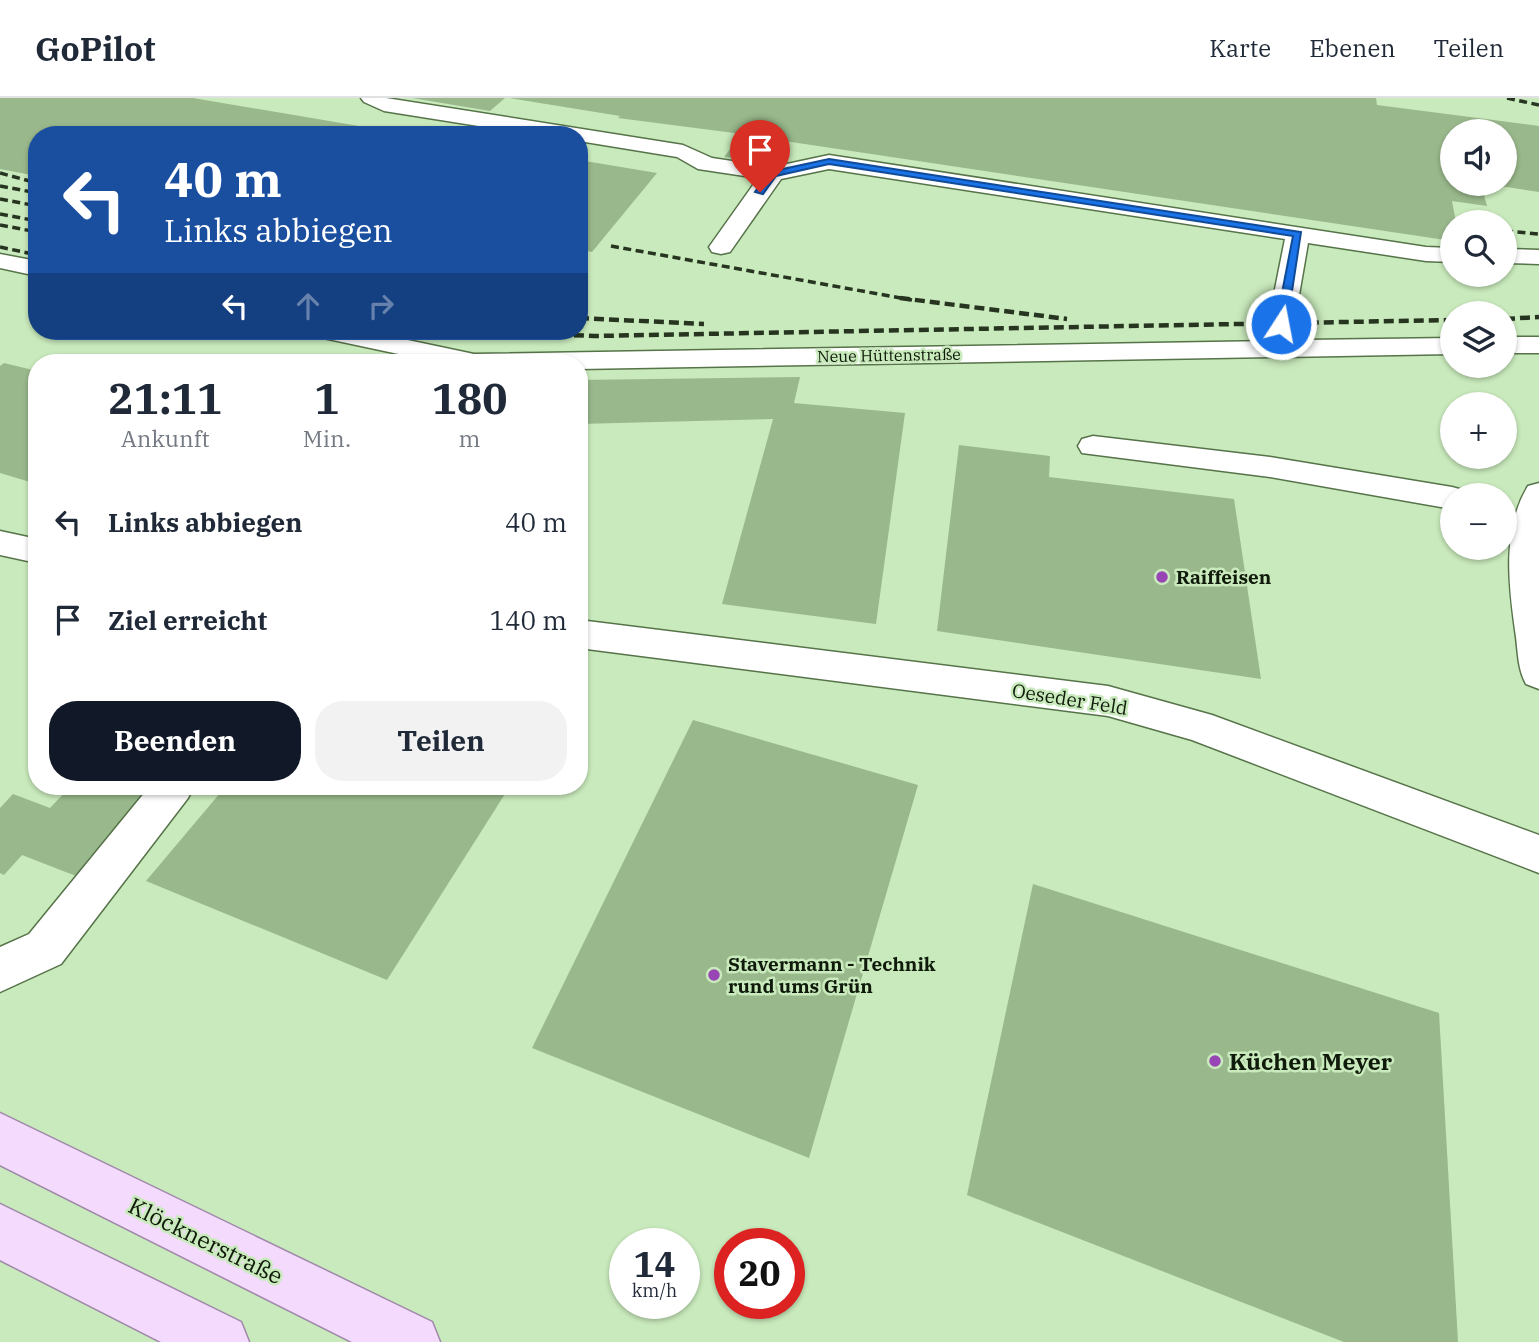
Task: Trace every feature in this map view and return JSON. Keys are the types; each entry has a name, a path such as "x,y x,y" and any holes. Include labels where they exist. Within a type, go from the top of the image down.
{"main road":[{"name":"Klöcknerstraße","path":"0,1138 412,1342"},
{"path":"0,1231 221,1342"}],"street":[{"path":"371,98 384,105 520,126"},
{"path":"588,136 683,151 706,164 773,174 829,162 1440,255"},
{"path":"721,247 773,174"},
{"path":"1296,347 1281,324 1298,234"},
{"path":"1517,256 1539,257"},
{"path":"0,261 28,267"},
{"name":"Neue Hüttenstraße","path":"370,340 436,354"},
{"path":"1517,345 1539,345"},
{"name":"Neue Hüttenstraße","path":"588,360 1440,346"},
{"path":"1093,446 1270,467 1440,496"},
{"path":"1524,510 1524,558 1539,674"},
{"path":"0,543 28,549"},
{"name":"Oeseder Feld","path":"588,635 1108,701 1198,726 1539,854"},
{"path":"0,970 45,948 167,795"}],"building":[{"path":"0,98 193,98 359,126 28,126 28,174 0,169"},
{"path":"412,98 505,98 490,111"},
{"path":"509,98 1376,98 1377,105 1485,119 1440,119 1440,196 1484,196 1487,206 1452,201 1454,210 1440,210 1440,239 778,140 762,162 724,157 742,134 618,118 620,116"},
{"path":"1517,123 1539,126 1539,192 1517,189"},
{"path":"588,162 657,173 592,252 588,251"},
{"path":"4,363 28,369 28,481 0,473 0,366"},
{"path":"800,377 794,403 905,413 876,624 722,604 773,419 588,424 588,380"},
{"path":"959,445 1050,456 1049,477 1234,499 1261,679 937,631"},
{"path":"693,720 918,785 809,1158 532,1048"},
{"path":"13,794 50,808 62,795 146,795 76,876 22,855 4,875 0,873 0,808"},
{"path":"218,795 504,795 387,980 146,881"},
{"path":"1033,884 1439,1013 1458,1342 1344,1342 967,1195"}],"railway":[{"path":"1507,98 1539,105"},
{"path":"0,173 28,181"},
{"path":"0,186 28,191"},
{"path":"0,199 28,204"},
{"path":"0,214 28,219"},
{"path":"0,225 28,230"},
{"path":"1517,232 1539,234"},
{"path":"611,246 903,298"},
{"path":"0,247 28,253"},
{"path":"903,298 1067,319"},
{"path":"903,298 912,300"},
{"path":"1517,318 1539,317"},
{"path":"588,318 704,324"},
{"path":"588,336 1440,320"}],"place":[{"name":"Raiffeisen","path":"1162,577"},
{"name":"Stavermann - Technik rund ums Grün","path":"714,975"},
{"name":"Küchen Meyer","path":"1215,1061"}],"route":[{"path":"760,192 773,174 829,162 1298,234 1281,324"}]}
